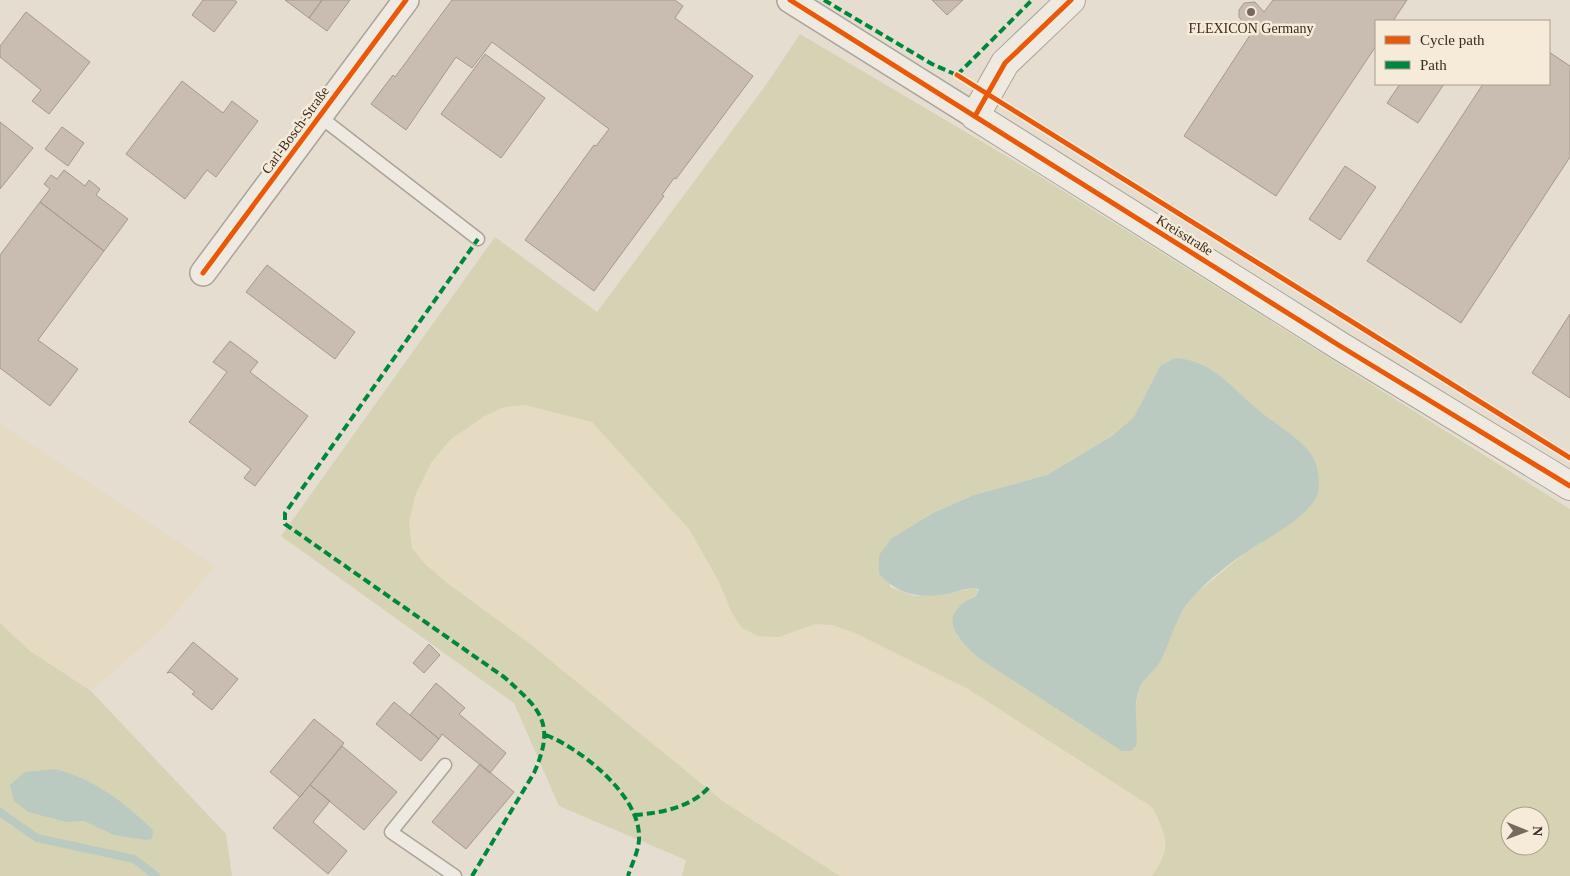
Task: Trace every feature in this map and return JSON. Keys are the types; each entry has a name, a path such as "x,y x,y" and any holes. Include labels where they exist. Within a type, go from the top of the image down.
{"street":[{"name":"Carl-Bosch-Straße","path":"203,273 406,0"},
{"name":"Kreisstraße","path":"790,0 1340,346 1570,486"},
{"path":"975,116 1006,63 1071,0"}],"lane":[{"path":"319,116 478,239"},
{"path":"445,765 391,832 455,876"}],"shaded area":[{"path":"800,34 1033,172 1570,509 1570,876 1152,876 1163,857 1165,842 1164,834 1152,807 968,689 855,633 832,625 815,624 779,637 758,636 742,628 732,613 719,582 689,529 592,422 525,405 504,407 485,416 451,439 431,463 415,496 409,523 412,548 424,563 447,583 529,643 724,802 840,876 682,876 686,860 559,806 514,703 281,536 495,237 597,312 768,82","holes":["1160,366 1249,403 1292,437 1312,456 1317,470 1293,522 1246,552 1193,596 1175,623 1160,661 1149,673 1139,690 1135,709 1136,746 1131,751 980,659 956,635 967,601 979,593 976,588 943,594 914,596 890,587 892,538 933,513 974,495 1047,475 1112,436 1134,417"]},
{"path":"1175,358 1202,364 1212,370 1303,445 1315,462 1319,485 1314,501 1308,509 1284,529 1227,566 1187,604 1178,619 1161,660 1143,682 1139,690 1136,704 1136,746 1131,751 1122,751 980,659 959,638 953,623 954,615 979,590 972,588 927,596 909,593 893,586 879,574 879,555 892,538 933,513 974,495 1047,475 1112,436 1134,417 1160,366"},
{"path":"525,405 592,421 689,529 719,582 732,613 779,637 815,624 832,625 855,633 968,689 1152,807 1164,831 1164,859 1152,876 840,876 724,802 529,643 447,583 424,563 412,548 409,523 415,496 431,463 451,439 485,416 504,407"},
{"path":"0,424 215,566 161,630 91,691 30,651 0,623"},
{"path":"0,623 30,651 91,691 226,834 232,876 0,876"},
{"path":"55,769 96,785 120,801 153,830 152,839 146,840 114,835 84,821 66,822 28,812 14,801 10,785 25,772"}],"building":[{"path":"203,0 234,0 237,2 214,32 192,15"},
{"path":"285,0 322,0 309,18"},
{"path":"322,0 350,0 327,31 309,18"},
{"path":"452,0 675,0 683,6 675,18 753,76 676,179 674,178 662,195 664,196 594,291 525,240 594,145 596,146 609,129 492,42 472,68 456,57 406,130 371,104 393,75 395,77"},
{"path":"932,0 963,0 947,15"},
{"path":"1273,0 1407,0 1394,20 1375,20 1375,48 1276,196 1184,136 1256,26 1243,22 1239,17 1239,10 1244,3 1255,2 1264,12"},
{"path":"26,12 90,62 49,114 32,101 41,90 0,57 0,46"},
{"path":"1550,53 1570,66 1570,157 1461,323 1367,261 1482,85 1550,85"},
{"path":"485,54 545,98 501,158 441,114"},
{"path":"182,81 223,113 232,101 258,121 216,177 207,170 185,199 126,154"},
{"path":"1399,85 1443,85 1418,123 1387,103"},
{"path":"0,122 33,148 0,189"},
{"path":"62,127 84,143 68,166 45,149"},
{"path":"1345,166 1376,187 1340,240 1309,219"},
{"path":"64,170 85,186 89,180 100,189 96,195 128,219 104,251 40,202 50,189 44,184 51,175 57,179"},
{"path":"40,202 104,251 38,340 78,369 50,406 0,368 0,255"},
{"path":"267,265 355,332 335,359 246,292"},
{"path":"1570,314 1570,398 1532,373"},
{"path":"230,341 258,362 250,372 308,416 255,486 244,478 251,469 189,422 227,372 213,362"},
{"path":"193,642 238,679 212,710 192,694 195,692 171,672 167,673"},
{"path":"429,644 440,655 424,673 413,663"},
{"path":"436,683 465,708 459,714 506,753 490,773 442,734 439,739 410,715"},
{"path":"394,702 439,739 421,761 376,724"},
{"path":"314,719 344,743 300,797 270,772"},
{"path":"342,746 397,792 364,830 310,785"},
{"path":"480,764 514,792 466,849 432,822"},
{"path":"310,785 330,801 313,822 347,851 328,874 273,828"}],"waterway":[{"path":"0,812 37,838 134,859 156,876"}],"marked path":[{"path":"824,0 932,64 959,76"},
{"path":"957,75 1032,0"},
{"path":"472,876 534,773 541,756 544,729 536,709 504,677 285,524 285,513 478,239"},
{"path":"546,735 591,762 618,789 629,804 636,820 639,840 628,876"},
{"path":"635,815 675,808 694,800 709,787"}],"cycle path":[{"path":"203,273 406,0"},
{"path":"790,0 1340,346 1570,486"},
{"path":"975,116 1005,63 1071,0"},
{"path":"957,75 1570,458"}],"place":[{"name":"FLEXICON Germany","path":"1251,12"}]}
